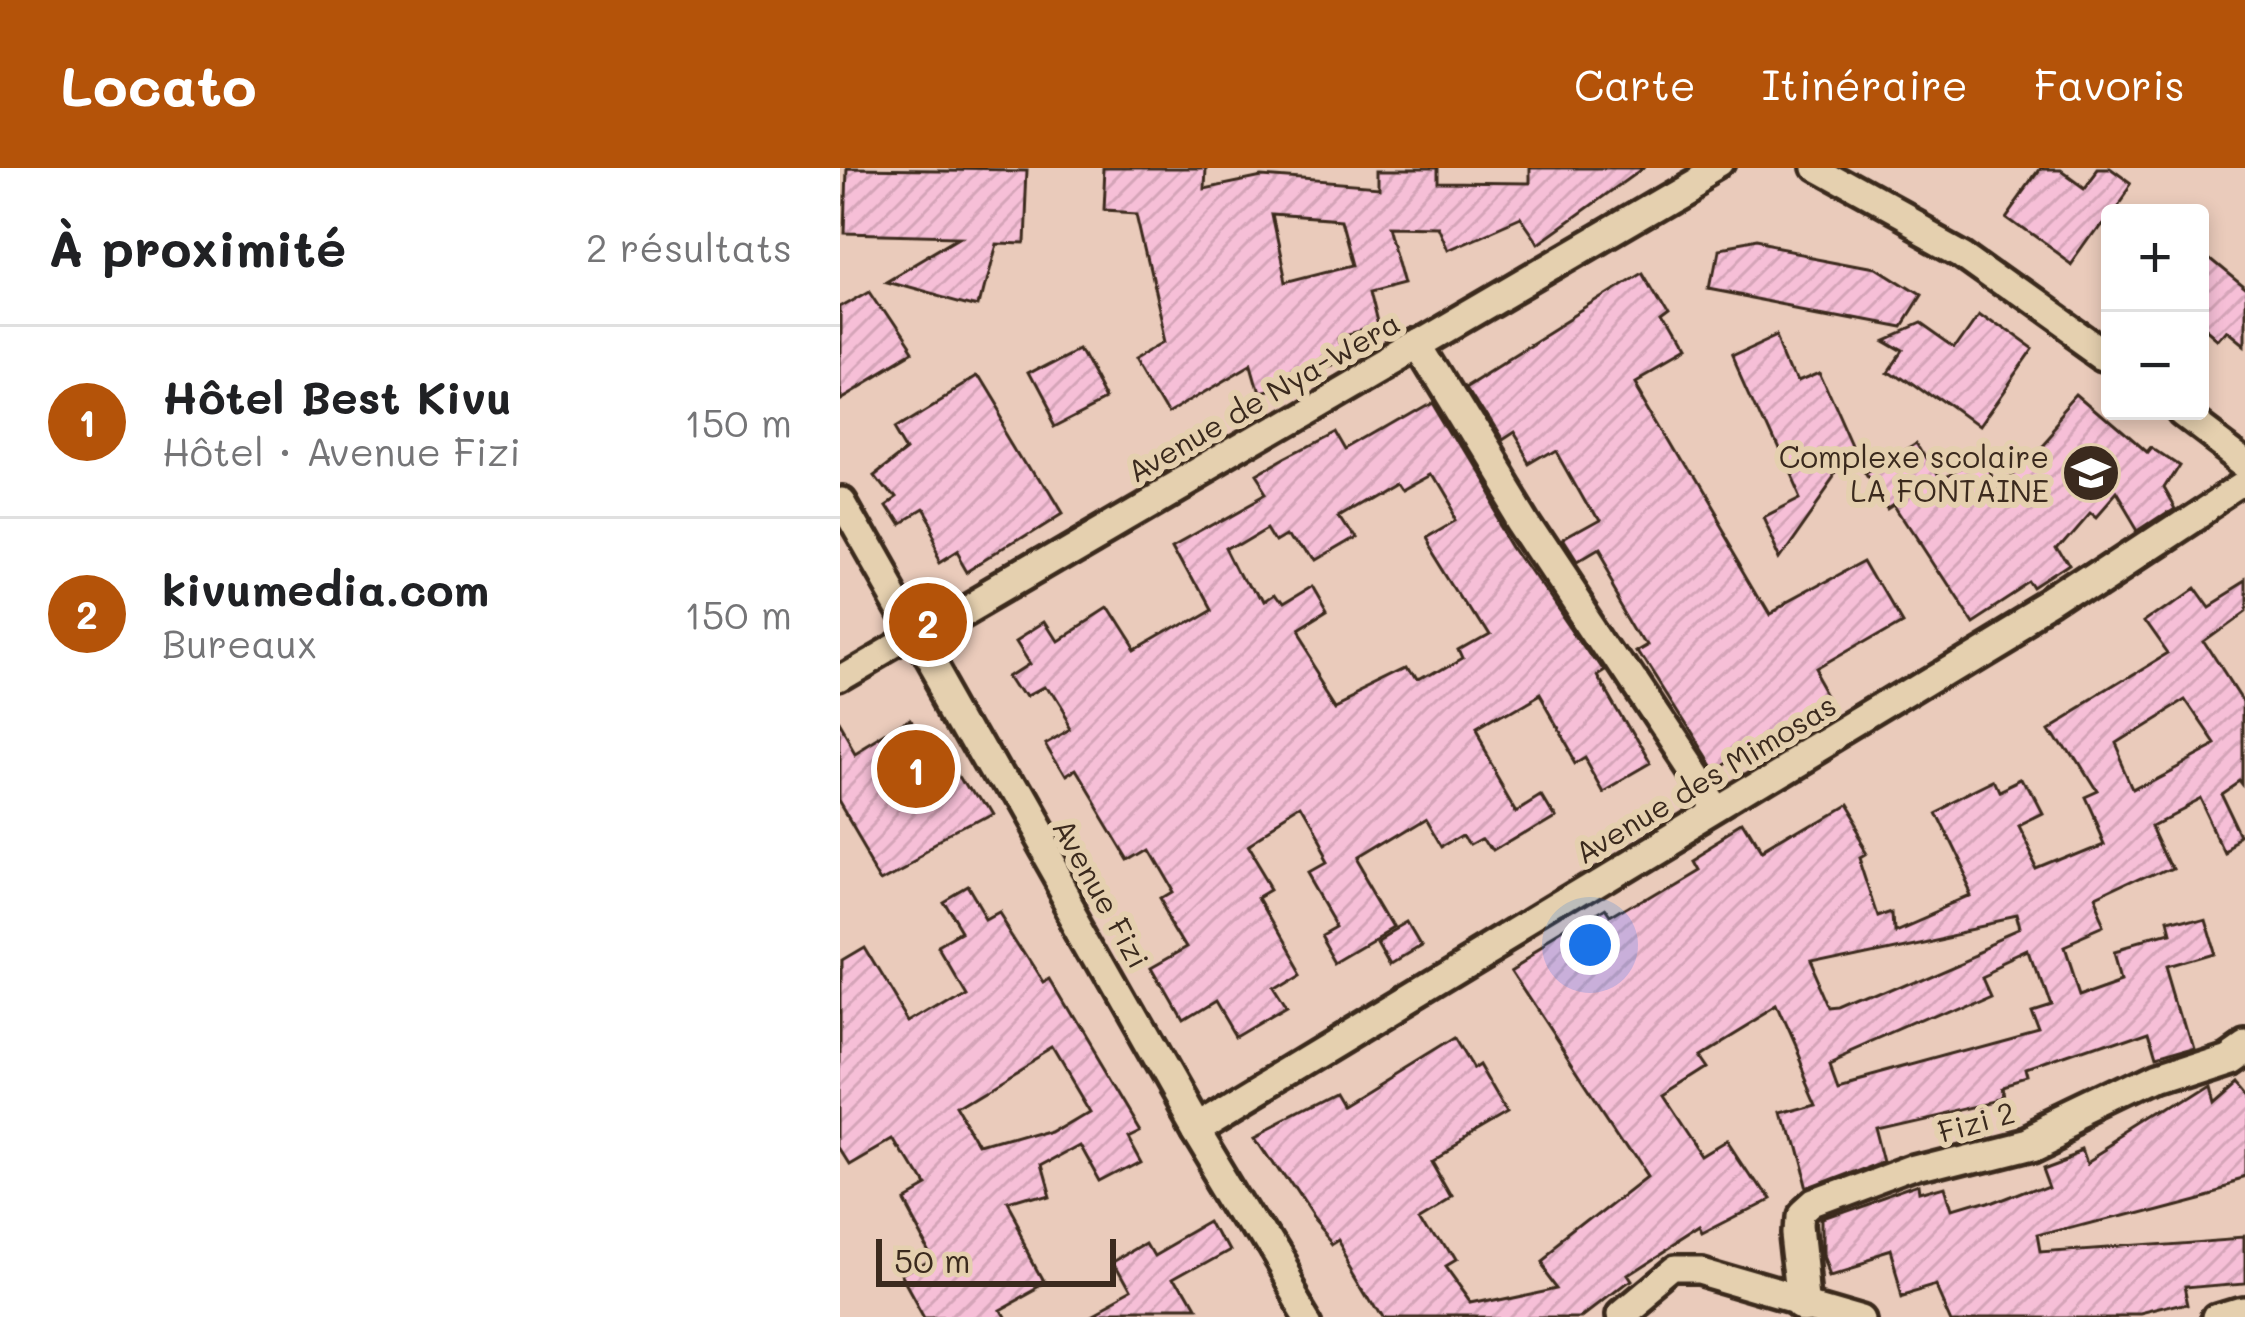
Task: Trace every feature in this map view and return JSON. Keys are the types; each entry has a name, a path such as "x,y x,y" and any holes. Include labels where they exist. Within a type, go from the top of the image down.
{"street":[{"name":"Avenue de Nya-Wera","path":"840,682 1720,168"},
{"path":"1812,168 1959,248 2101,351"},
{"path":"1418,344 1526,521 1717,809"},
{"path":"2194,420 2245,458"},
{"name":"Avenue des Mimosas","path":"1196,1127 2051,609 2245,481"},
{"name":"Avenue Fizi","path":"840,499 1196,1127 1311,1317"},
{"name":"Fizi 2","path":"1808,1304 1799,1232 1800,1220 1810,1211 1917,1171 2027,1142 2154,1082 2228,1058 2245,1046"},
{"path":"1618,1317 1673,1271 1704,1271 1862,1317"},
{"path":"2222,1317 2245,1310"}],"building":[{"path":"847,168 1026,170 1023,242 993,241 977,305 886,280 960,236 845,233"},
{"path":"1106,168 1206,168 1205,189 1262,177 1379,186 1379,168 1437,168 1437,182 1530,183 1530,168 1643,168 1539,243 1521,217 1448,249 1438,226 1386,225 1402,284 1367,293 1376,329 1338,338 1344,360 1284,376 1285,383 1261,389 1253,361 1165,413 1133,358 1166,339 1137,214 1104,212","holes":["1272,215 1340,220 1352,264 1286,281"]},
{"path":"2041,168 2057,168 2079,184 2091,168 2104,168 2126,184 2112,204 2101,204 2101,219 2072,260 2008,214"},
{"path":"1754,246 1875,269 1918,296 1899,326 1707,289 1714,253"},
{"path":"2209,263 2245,293 2245,349 2228,335 2219,346 2209,338"},
{"path":"1643,272 1669,316 1661,322 1680,355 1633,382 1769,613 1871,558 1906,618 1818,669 1840,708 1818,721 1813,711 1714,771 1637,649 1649,642 1596,552 1576,564 1562,542 1598,522 1558,451 1531,467 1513,437 1501,445 1464,385"},
{"path":"870,290 912,353 840,396 840,307"},
{"path":"1976,313 2033,354 1978,432 1890,368 1903,349 1884,338 1918,323 1952,347"},
{"path":"1784,332 1802,374 1823,365 1858,444 1779,556 1760,515 1797,496 1734,355"},
{"path":"1080,346 1107,397 1055,424 1028,373"},
{"path":"975,376 1059,515 973,569 962,550 943,562 916,517 896,529 882,507 892,500 873,475 913,444 900,422"},
{"path":"2081,396 2101,413 2101,420 2109,420 2146,452 2150,447 2174,463 2159,487 2171,508 2136,531 2114,494 2095,516 2088,510 2056,547 2070,571 2035,594 2030,586 1972,624 1896,507 1890,511 1868,475 1917,444 1943,488 1983,462 1999,488"},
{"path":"1433,403 1520,548 1604,671 1596,676 1649,768 1604,794 1584,758 1574,764 1536,698 1476,733 1518,805 1542,790 1555,812 1495,848 1486,834 1475,840 1469,829 1444,844 1427,815 1356,858 1396,926 1340,959 1324,931 1338,923 1309,873 1325,864 1297,815 1246,847 1272,890 1260,897 1300,967 1272,984 1286,1006 1235,1036 1215,1002 1184,1021 1155,970 1192,949 1160,896 1170,890 1144,845 1124,857 1073,772 1062,779 1042,745 1068,730 1042,688 1027,696 1012,673 1032,660 1018,638 1046,620 1058,639 1103,610 1131,654 1208,609 1174,546 1269,493 1258,476 1289,458 1339,432 1350,451","holes":["1428,473 1456,520 1425,538 1484,633 1456,649 1460,658 1419,682 1411,668 1337,704 1293,635 1325,615 1310,589 1277,609 1270,599 1261,605 1232,547 1274,522 1282,535 1292,529 1312,562 1353,538 1339,516 1395,483 1399,489"]},
{"path":"2245,582 2245,612 2205,641 2245,703 2245,787 2242,783 2223,796 2244,840 2222,850 2198,799 2152,823 2172,866 2096,902 2108,929 2067,947 2082,992 2127,976 2120,952 2169,938 2166,926 2202,916 2214,956 2170,969 2194,1050 2152,1062 2144,1035 2026,1076 2028,1084 2004,1091 2006,1099 1876,1129 1885,1164 1801,1196 1779,1112 1817,1102 1775,1007 1698,1054 1707,1067 1663,1095 1704,1157 1727,1143 1765,1201 1705,1232 1702,1226 1621,1278 1625,1284 1582,1317 1389,1317 1343,1240 1335,1245 1315,1222 1257,1134 1336,1094 1343,1106 1453,1038 1472,1069 1478,1065 1506,1113 1433,1156 1454,1193 1424,1211 1454,1261 1444,1267 1471,1304 1561,1285 1541,1259 1647,1176 1512,971 1606,914 1611,921 1698,869 1693,860 1745,828 1762,856 1841,809 1869,855 1864,858 1883,916 1897,911 1898,928 1969,897 1927,811 1991,779 1996,790 2019,779 2036,812 2012,824 2034,868 2100,841 2081,799 2094,793 2051,724 2169,652 2145,618 2193,584 2208,605","holes":["2187,702 2217,746 2132,791 2113,748","2022,916 2026,931 1843,1010 1832,1011 1810,961","2033,951 2051,1003 2032,1009 2040,1030 1839,1085 1831,1063 1994,991 1986,973"]},
{"path":"916,722 941,764 949,759 985,819 884,873 840,798 840,729 857,758"},
{"path":"967,888 986,920 999,913 1044,984 1051,980 1140,1129 1128,1135 1142,1161 1102,1182 1081,1144 1037,1168 1046,1200 1009,1211 1045,1277 994,1305 1001,1317 924,1317 901,1275 931,1259 897,1196 918,1184 891,1139 850,1163 840,1147 840,960 862,947 908,1023 964,989 940,948 963,935 943,902","holes":["1053,1049 1090,1111 1053,1133 984,1153 957,1107"]},
{"path":"1409,922 1422,944 1394,961 1381,938"},
{"path":"2233,1079 2245,1093 2245,1180 2037,1235 2040,1252 2245,1237 2245,1281 2189,1286 2193,1305 2144,1317 1956,1317 1941,1283 1901,1295 1889,1255 1827,1274 1820,1257 1820,1227 1920,1192 1921,1199 1945,1192 1952,1215 1985,1205 2046,1181 2039,1162 2082,1146 2087,1160 2204,1086 2208,1101"},
{"path":"1215,1220 1231,1250 1174,1282 1194,1317 1083,1317 1125,1294 1109,1265 1151,1241 1158,1253"}],"place":[{"name":"Complexe scolaire LA FONTAINE","path":"2091,473"},
{"name":"kivumedia.com","path":"928,622"},
{"name":"Hôtel Best Kivu","path":"916,769"}]}
